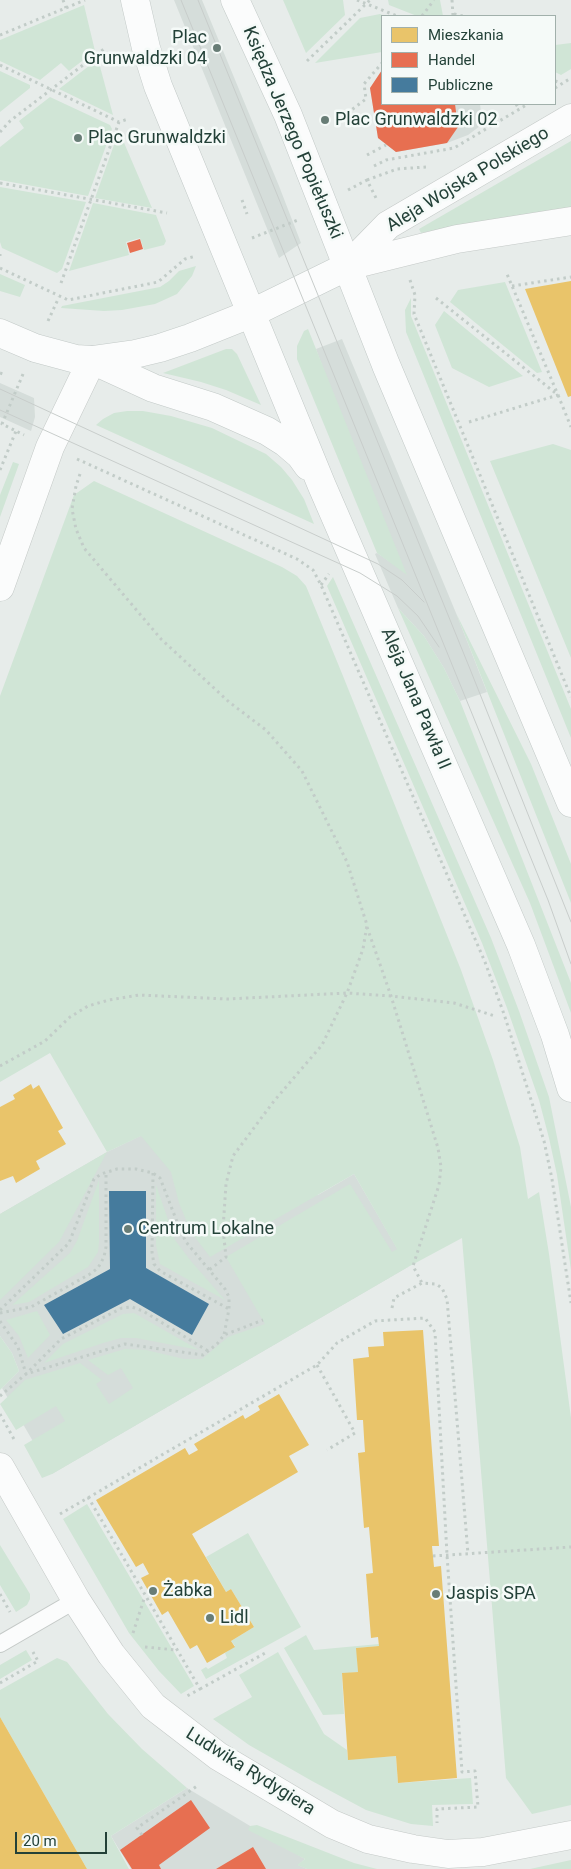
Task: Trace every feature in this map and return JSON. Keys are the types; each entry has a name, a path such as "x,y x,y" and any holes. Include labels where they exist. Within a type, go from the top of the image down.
{"main road":[{"path":"135,0 146,48 158,86 250,314"},
{"name":"Księdza Jerzego Popiełuszki","path":"235,0 288,115 348,266"},
{"name":"Aleja Wojska Polskiego","path":"348,266 388,225 571,118"},
{"name":"Aleja Wojska Polskiego","path":"92,360 160,348 250,314 348,266 458,239 571,221"},
{"path":"348,266 386,366 571,804"},
{"name":"Aleja Jana Pawła II","path":"250,314 322,486 521,945 555,1035 571,1088"},
{"path":"0,333 45,352 76,359 92,360 153,388 213,407 267,431 300,455 322,486"},
{"path":"0,587 50,446 92,360"},
{"name":"Ludwika Rydygiera","path":"0,1467 76,1600 111,1654 153,1706 218,1756 332,1824 368,1839 413,1849 448,1854 483,1852 571,1836"}],"lane":[{"path":"0,1644 76,1600"}],"path":[{"path":"63,0 66,8"},
{"path":"0,35 85,0"},
{"path":"357,0 394,15"},
{"path":"307,62 370,0"},
{"path":"423,15 434,0"},
{"path":"452,0 454,15"},
{"path":"0,132 10,121 104,49"},
{"path":"342,117 366,99 364,84 381,64"},
{"path":"0,66 119,122 128,119"},
{"path":"556,87 571,78"},
{"path":"556,81 562,84"},
{"path":"517,105 519,109"},
{"path":"374,166 386,160 454,148 526,105"},
{"path":"61,283 119,122"},
{"path":"367,155 386,145"},
{"path":"346,191 367,180 380,204"},
{"path":"0,183 167,213"},
{"path":"242,200 247,214"},
{"path":"244,242 293,222"},
{"path":"0,268 68,300 158,282 185,259 198,255"},
{"path":"507,274 571,427"},
{"path":"512,286 571,277"},
{"path":"412,286 415,295 414,314 571,697"},
{"path":"53,309 59,297"},
{"path":"436,298 558,395"},
{"path":"0,373 5,375"},
{"path":"23,376 2,424 29,437"},
{"path":"468,422 558,395"},
{"path":"0,470 16,431"},
{"path":"77,458 297,559 313,570 485,962 504,1014 544,1141 552,1179 571,1303"},
{"path":"80,474 72,510 76,529 84,548 161,638 229,702 266,730 302,771 347,862 438,1148 441,1167 439,1185 413,1266 422,1283"},
{"path":"210,1270 226,1257 223,1229 226,1184 233,1156 274,1101 322,1045 347,993 363,949 367,926"},
{"path":"0,1066 45,1041 70,1017 88,1006 109,1000 140,995 227,999 347,993 454,1003 494,1016"},
{"path":"0,1312 70,1243 94,1179 106,1172 117,1169 136,1169 153,1173 160,1178 186,1242 210,1270 229,1297 229,1310 224,1335 204,1355 137,1344 125,1344 26,1374"},
{"path":"0,1312 32,1307 98,1268 104,1257 106,1246 106,1172"},
{"path":"153,1173 152,1252 154,1264 160,1271 229,1310"},
{"path":"392,1308 394,1298 422,1283 436,1284 442,1288 447,1299 468,1554"},
{"path":"0,1396 26,1374 61,1339 122,1308 132,1307 143,1311 208,1351"},
{"path":"57,1515 317,1365 337,1343 375,1321 425,1318 435,1332 447,1555 462,1772 475,1771 478,1807 437,1809 438,1831"},
{"path":"224,1335 263,1320"},
{"path":"0,1321 18,1347 26,1374"},
{"path":"317,1365 355,1433 327,1450"},
{"path":"0,1414 19,1448"},
{"path":"88,1497 200,1689"},
{"path":"433,1556 571,1547"},
{"path":"0,1594 14,1619"},
{"path":"131,1641 145,1595"},
{"path":"143,1647 176,1650"},
{"path":"182,1699 267,1652"},
{"path":"142,1835 137,1828 197,1786"}],"shaded area":[{"path":"174,0 202,0 279,186 301,243 279,258"},
{"path":"381,72 381,105 480,105 482,120 480,126 468,135 447,143 396,152 378,138 370,88"},
{"path":"342,339 487,692 460,701 444,668 424,636 398,608 375,554 377,553 392,563 316,349"},
{"path":"0,383 34,398 35,417 31,431 0,417"},
{"path":"165,1124 318,1195 354,1174 408,1267 52,1474 2,1388 19,1371 12,1353 0,1336 0,1214 107,1152"},
{"path":"187,1788 305,1859 298,1865 307,1869 131,1869 111,1836"}],"green space":[{"path":"283,0 343,0 345,15 306,53"},
{"path":"388,0 440,0 443,15 414,15 389,5"},
{"path":"84,5 95,51 69,71 61,63 40,80 0,61 0,40"},
{"path":"382,15 381,52 315,63 360,18"},
{"path":"571,43 571,69 561,75 556,72 556,45"},
{"path":"98,59 113,115 59,89"},
{"path":"0,71 30,85 30,88 0,112"},
{"path":"50,97 110,125 112,129 88,196 0,180 0,147 24,128 19,121"},
{"path":"119,131 152,208 95,198"},
{"path":"571,141 571,207 458,225 421,233 419,229"},
{"path":"0,187 86,202 62,269 57,273 2,248 0,242"},
{"path":"93,203 156,215 166,241 164,245 144,250 140,238 126,242 129,255 69,271"},
{"path":"196,266 192,276 177,294 155,304 104,311 61,308 62,306 160,287 179,271"},
{"path":"0,274 25,285 20,297 0,291"},
{"path":"505,282 542,372 537,373 450,302 458,290"},
{"path":"411,298 411,316 571,709 571,738 406,332 405,310"},
{"path":"444,311 523,376 489,387 452,368 435,325"},
{"path":"308,329 407,575 377,553 297,359 297,346 304,331"},
{"path":"226,349 232,349 237,354 261,405 226,390 163,373"},
{"path":"143,411 171,416 212,428 266,454 292,480 304,499 314,524 96,425 114,413"},
{"path":"553,444 571,450 571,658 490,461"},
{"path":"13,462 19,464 0,517 0,495"},
{"path":"94,481 282,567 297,576 306,586 461,970 493,1060 520,1147 528,1199 539,1192 571,1418 571,1805 532,1814 506,1778 462,1238 408,1267 52,1474 42,1478 24,1445 65,1421 56,1406 16,1430 0,1404 25,1380 80,1363 102,1380 96,1384 109,1404 133,1388 121,1368 108,1375 88,1360 125,1349 146,1350 184,1359 202,1359 228,1337 265,1324 226,1257 350,1184 392,1252 397,1249 354,1174 210,1257 191,1232 179,1203 171,1172 141,1136 107,1152 50,1053 0,1082 0,696 74,495"},
{"path":"333,577 491,938 549,1097 571,1207 571,1270 557,1175 539,1100 482,943 327,586"},
{"path":"398,608 424,636 444,668 460,701 571,983 571,1013 530,903"},
{"path":"456,613 531,764 571,864 571,903"},
{"path":"107,1152 59,1242 0,1300 0,1214"},
{"path":"99,1180 98,1252 88,1267 29,1302 12,1305 70,1253 77,1241"},
{"path":"156,1185 175,1240 225,1300 160,1264 156,1245"},
{"path":"37,1311 50,1335 28,1358 19,1336 6,1320"},
{"path":"134,1313 199,1350 136,1338 121,1338 44,1363 63,1344 123,1314"},
{"path":"0,1336 12,1353 19,1371 0,1390"},
{"path":"87,1504 194,1686 181,1694 159,1671 129,1633 63,1519"},
{"path":"248,1533 301,1627 206,1679 201,1670 206,1667 208,1669 227,1658 225,1653 235,1646 231,1641 254,1627 231,1589 226,1592 206,1557"},
{"path":"0,1545 30,1594 27,1605 16,1612 0,1585"},
{"path":"306,1635 314,1650 379,1644 379,1646 357,1648 358,1672 342,1674 344,1714 323,1715 284,1648"},
{"path":"26,1650 32,1660 0,1679 0,1665"},
{"path":"278,1652 324,1734 347,1750 348,1759 396,1756 398,1783 471,1778 473,1804 432,1805 433,1826 411,1824 366,1810 249,1745 213,1719 252,1697 239,1675"},
{"path":"57,1658 67,1662 108,1714 142,1749 187,1788 111,1836 129,1869 87,1869 0,1717 0,1690"},
{"path":"257,1825 354,1863 377,1869 307,1869 297,1865 305,1859 248,1830 250,1826"},
{"path":"571,1860 571,1869 530,1869"}],"building: Mieszkania":[{"path":"571,281 571,396 568,397 525,289"},
{"path":"31,1084 33,1089 39,1085 63,1128 58,1131 66,1144 36,1161 40,1169 16,1183 13,1176 0,1181 0,1107 15,1099 13,1095"},
{"path":"423,1330 439,1546 432,1546 434,1567 441,1566 457,1778 398,1783 396,1756 348,1760 342,1673 358,1672 356,1648 379,1646 378,1637 371,1638 366,1574 373,1573 369,1527 364,1528 358,1453 365,1452 363,1420 357,1420 353,1359 369,1357 368,1347 384,1346 383,1332"},
{"path":"279,1394 309,1445 289,1456 298,1472 192,1534 226,1592 231,1589 254,1627 231,1641 235,1647 207,1663 197,1645 190,1649 168,1611 162,1615 141,1578 149,1574 143,1563 136,1567 96,1500 185,1448 189,1455 198,1450 194,1444 243,1415 245,1419 260,1410 258,1406"},
{"path":"0,1717 87,1869 0,1869"}],"building: Handel":[{"path":"381,72 381,105 455,105 458,127 447,143 396,152 378,138 370,88"},
{"path":"140,239 143,249 130,253 127,243"},
{"path":"191,1800 210,1828 159,1865 161,1869 132,1869 120,1850"},
{"path":"253,1847 266,1869 216,1869"}],"building: Publiczne":[{"name":"Centrum Lokalne","path":"109,1191 146,1191 146,1268 209,1304 192,1335 130,1299 63,1334 44,1305 110,1269"}],"tram line":[{"path":"181,0 548,900 571,964"},
{"path":"198,0 571,922"},
{"path":"0,389 378,564 402,580 424,602"},
{"path":"0,410 360,573 397,596 418,616 439,647"}],"place":[{"name":"Plac Grunwaldzki 04","path":"217,48"},
{"name":"Plac Grunwaldzki 02","path":"325,120"},
{"name":"Plac Grunwaldzki","path":"78,138"},
{"name":"Centrum Lokalne","path":"128,1229"},
{"name":"Żabka","path":"153,1591"},
{"name":"Jaspis SPA","path":"436,1594"},
{"name":"Lidl","path":"210,1618"}]}
